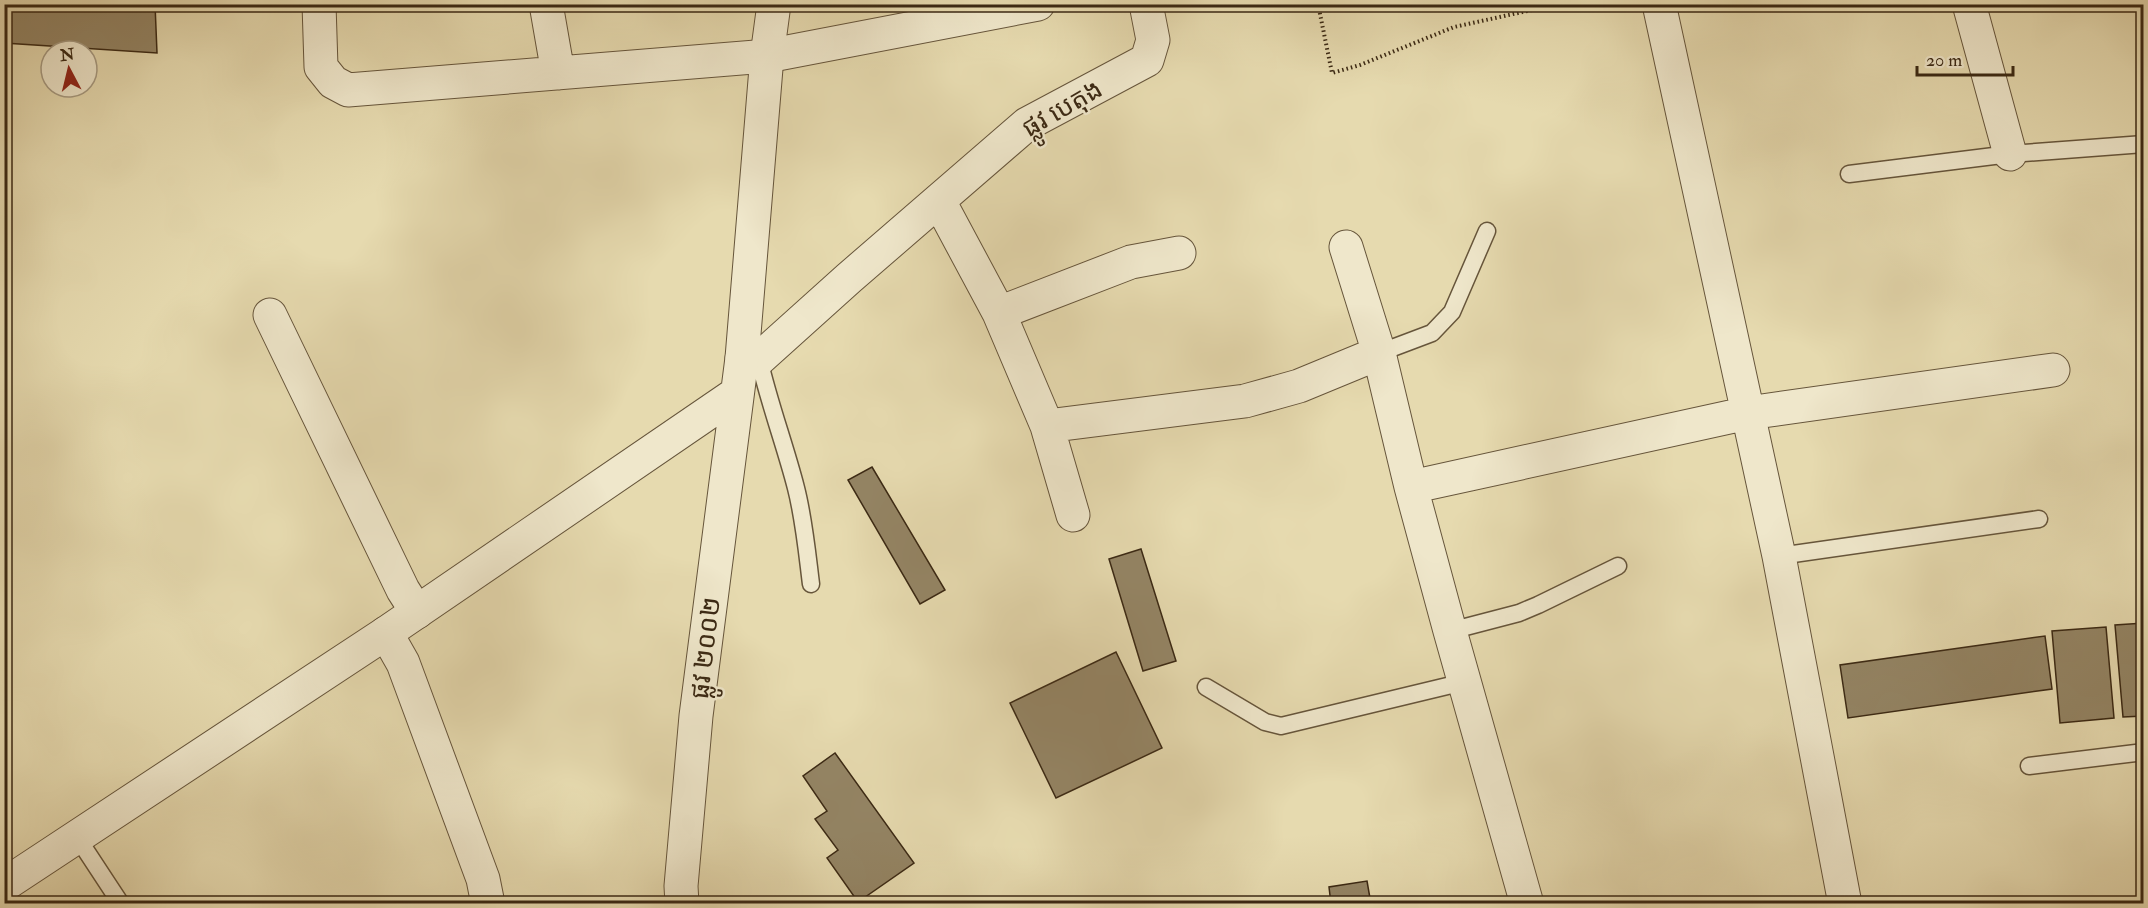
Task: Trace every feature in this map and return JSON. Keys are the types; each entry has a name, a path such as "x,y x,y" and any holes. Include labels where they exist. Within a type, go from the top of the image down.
{"street":[{"path":"319,4 321,67 333,82 348,90 767,56 1038,4"},
{"path":"546,4 558,73"},
{"name":"ផ្លូវ ២០០២","path":"682,903 681,886 696,716 737,393 751,359 767,56 774,4"},
{"name":"ផ្លូវ បេតុង","path":"751,359 849,278 1027,124 1147,60 1153,40 1146,4"},
{"path":"1659,4 1779,556 1845,903"},
{"path":"1969,4 2010,154"},
{"path":"939,201 999,313 1047,426 1073,515"},
{"path":"1346,247 1379,353 1411,487 1527,903"},
{"path":"999,313 1131,262 1179,253"},
{"path":"270,315 403,590 417,612"},
{"path":"1047,426 1245,400 1299,386 1379,353"},
{"path":"1411,487 1748,413 2053,370"},
{"path":"4,885 386,633 737,393"},
{"path":"386,633 403,663 483,879 488,903"}],"lane":[{"path":"1849,174 2010,154 2144,144"},
{"path":"1379,353 1432,333 1452,312 1487,231"},
{"path":"751,359 767,396 796,488 811,584"},
{"path":"1779,556 2039,519"},
{"path":"1450,631 1519,613 1618,566"},
{"path":"1206,687 1265,722 1281,726 1464,682"},
{"path":"2029,766 2144,752"},
{"path":"77,837 121,903"}],"path":[{"path":"1318,4 1332,72 1360,65 1454,27 1559,4"}],"building":[{"path":"4,4 155,4 157,53 99,49 99,39 39,39 39,45 4,43"},
{"path":"872,467 945,590 920,604 848,480"},
{"path":"1141,549 1176,661 1143,671 1109,559"},
{"path":"2144,623 2144,716 2123,717 2115,625"},
{"path":"2106,627 2114,718 2060,723 2052,631"},
{"path":"2045,636 2052,689 1848,718 1840,665"},
{"path":"1116,652 1162,748 1056,798 1010,703"},
{"path":"835,753 914,863 858,902 827,858 838,850 815,819 827,811 803,776"},
{"path":"1367,881 1371,904 1331,904 1329,887"}]}
